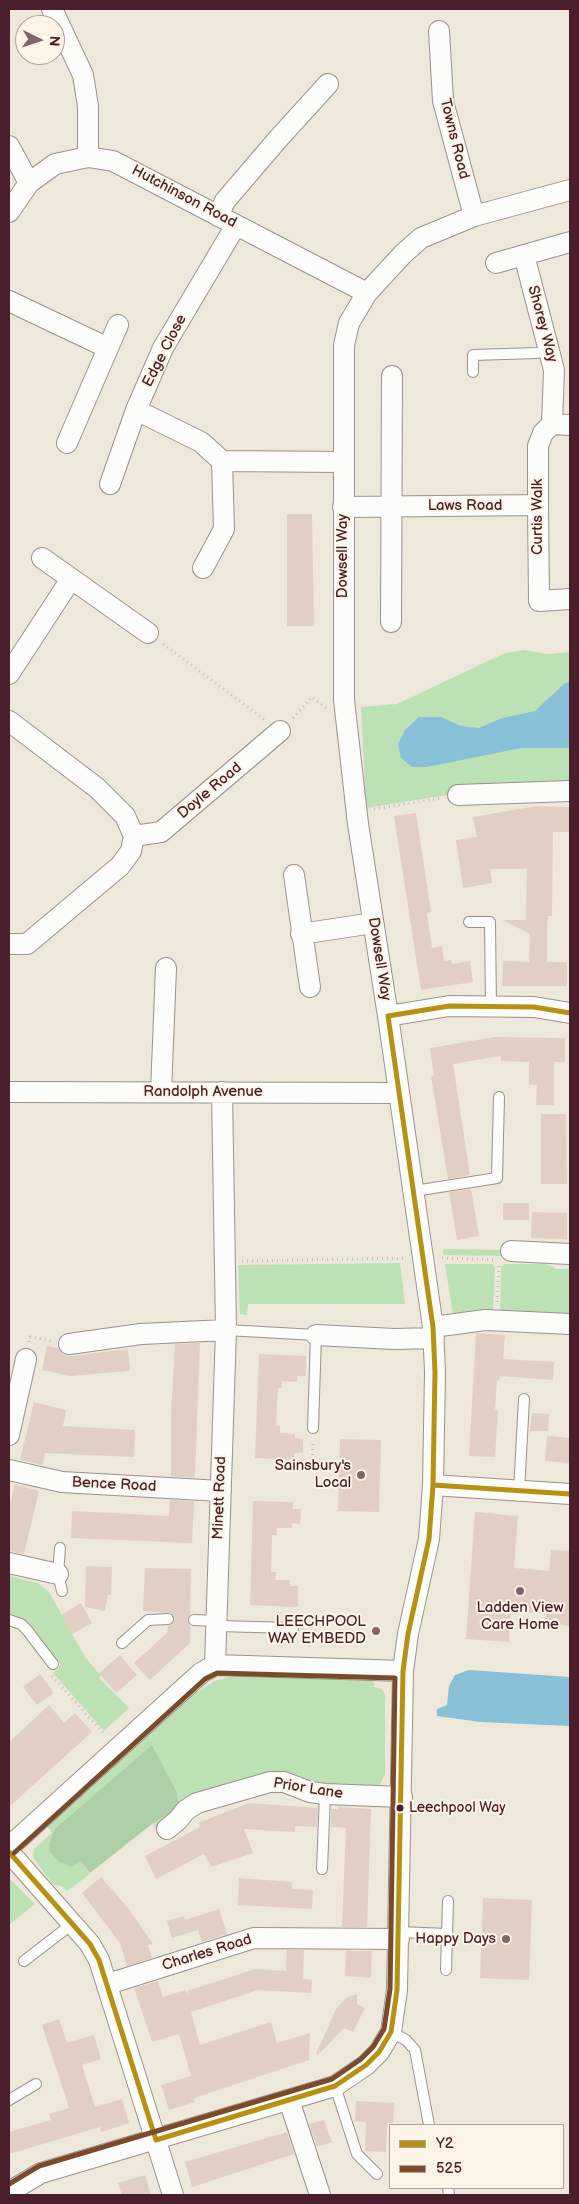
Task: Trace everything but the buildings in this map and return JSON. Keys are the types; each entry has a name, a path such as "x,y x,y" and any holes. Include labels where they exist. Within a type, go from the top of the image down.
{"street":[{"path":"52,9 83,75 88,106 88,156"},
{"name":"Towns Road","path":"439,31 443,101 474,216"},
{"path":"218,216 225,201 266,152 328,84"},
{"path":"9,146 28,183"},
{"name":"Hutchinson Road","path":"9,212 28,183 55,164 88,156 114,161 368,293"},
{"name":"Dowsell Way","path":"11,2189 41,2173 335,2086 366,2065 379,2052 391,2032 397,1990 399,1936 404,1670 408,1634 429,1540 433,1485 433,1332 414,1191 356,812 346,725 344,700 344,345 349,324 368,293 403,254 421,238 474,216 570,190"},
{"name":"Edge Close","path":"110,484 136,410 163,348 236,225"},
{"path":"496,263 570,242"},
{"name":"Shorey Way","path":"524,255 550,350 561,425"},
{"path":"9,301 108,348"},
{"path":"66,443 118,325"},
{"path":"391,622 392,376"},
{"path":"136,410 201,442 222,462 344,462"},
{"name":"Curtis Walk","path":"561,425 543,433 538,446 539,601 570,599"},
{"path":"203,568 224,529 222,462"},
{"name":"Laws Road","path":"343,507 538,506"},
{"path":"42,558 148,633"},
{"path":"9,674 71,579"},
{"path":"9,721 97,788 125,816 134,836 131,851 120,866 27,944 9,944"},
{"name":"Doyle Road","path":"134,836 161,832 280,731"},
{"path":"458,795 570,791"},
{"path":"294,874 310,987"},
{"path":"301,934 373,923"},
{"path":"161,1092 166,968"},
{"path":"388,1016 449,1006 534,1007 570,1013"},
{"name":"Randolph Avenue","path":"9,1092 398,1093"},
{"name":"Minett Road","path":"215,1665 226,1330 222,1092"},
{"path":"511,1251 570,1254"},
{"path":"316,1335 394,1339 497,1320 570,1324"},
{"path":"69,1344 142,1334 226,1330"},
{"path":"9,1435 26,1359"},
{"name":"Bence Road","path":"9,1470 62,1482 220,1491"},
{"path":"433,1485 570,1494"},
{"path":"9,1563 60,1582"},
{"path":"13,1835 117,1749 201,1673 215,1665 404,1670"},
{"name":"Prior Lane","path":"167,1829 186,1810 197,1803 256,1784 284,1782 310,1792 325,1794 402,1797"},
{"path":"9,1852 90,1944 108,1984 173,2195"},
{"name":"Charles Road","path":"108,1984 254,1938 399,1936"},
{"path":"289,2100 320,2195"}],"lane":[{"path":"472,372 473,355 537,353 550,350"},
{"path":"469,922 490,922 491,1007"},
{"path":"414,1191 497,1178 499,1097"},
{"path":"226,1330 316,1335 314,1428"},
{"path":"519,1491 524,1399"},
{"path":"60,1548 60,1582"},
{"path":"122,1643 148,1620 168,1619"},
{"path":"9,1620 21,1624 53,1664"},
{"path":"194,1620 292,1628"},
{"path":"322,1869 325,1794"},
{"path":"446,1970 448,1901"},
{"path":"24,1962 72,1924"},
{"path":"399,1936 447,1934"},
{"path":"391,2032 406,2040 415,2050 429,2124"},
{"path":"9,2100 36,2084"},
{"path":"335,2086 357,2154 377,2174"}],"path":[{"path":"148,633 280,731 312,697 346,725"},
{"path":"356,812 458,795"},
{"path":"225,1261 423,1258 499,1260 497,1320"},
{"path":"26,1359 30,1337 69,1344"},
{"path":"312,1470 314,1428"},
{"path":"53,1664 49,1673 117,1749"}],"green space":[{"path":"525,650 547,654 570,652 570,782 528,782 366,808 361,707 397,704 505,653"},
{"path":"443,1249 502,1250 502,1256 443,1255"},
{"path":"400,1263 405,1304 248,1304 247,1315 240,1314 238,1265"},
{"path":"445,1264 493,1264 495,1268 493,1314 453,1316"},
{"path":"504,1264 546,1264 557,1269 570,1269 570,1317 500,1315 501,1268"},
{"path":"9,1576 38,1583 49,1592 85,1657 101,1676 99,1678 129,1708 104,1731 53,1673 61,1665 31,1627 24,1621 9,1615"},
{"path":"235,1675 373,1680 374,1687 382,1689 385,1695 385,1774 378,1788 314,1787 293,1779 168,1822 156,1830 153,1824 173,1811 55,1830 49,1844 80,1861 90,1874 67,1891 62,1886 53,1885 33,1857 34,1849 52,1833 47,1826 189,1697 215,1681"},
{"path":"152,1745 177,1793 178,1802 173,1811 152,1824 90,1873 80,1861 72,1867 58,1861 50,1851 49,1844 55,1829"},
{"path":"9,1878 35,1904 9,1925"}],"water":[{"path":"570,681 570,748 521,748 427,767 412,767 401,758 398,744 405,730 419,717 441,717 461,726 479,728 502,718 535,711 564,684"},
{"path":"469,1670 570,1677 570,1726 480,1722 437,1716 437,1709 447,1705 449,1686 455,1675"}],"transit line":[{"name":"Y2","path":"156,2140 335,2086 366,2065 379,2052 391,2032 397,1990 403,1671 408,1634 429,1539 433,1485 435,1372 433,1327 388,1016 449,1006 534,1007 570,1013"},
{"name":"Y2","path":"433,1485 570,1494"},
{"name":"525","path":"9,2184 39,2166 332,2079 361,2059 373,2047 384,2029 390,1989 395,1678 217,1673 205,1679 14,1853"},
{"name":"Y2","path":"9,1852 90,1944 99,1960 156,2140"}],"place":[{"name":"Sainsbury's Local","path":"361,1475"},
{"name":"Ladden View Care Home","path":"520,1591"},
{"name":"LEECHPOOL WAY EMBEDD","path":"376,1631"},
{"name":"Leechpool Way","path":"400,1808"},
{"name":"Happy Days","path":"506,1939"}]}
